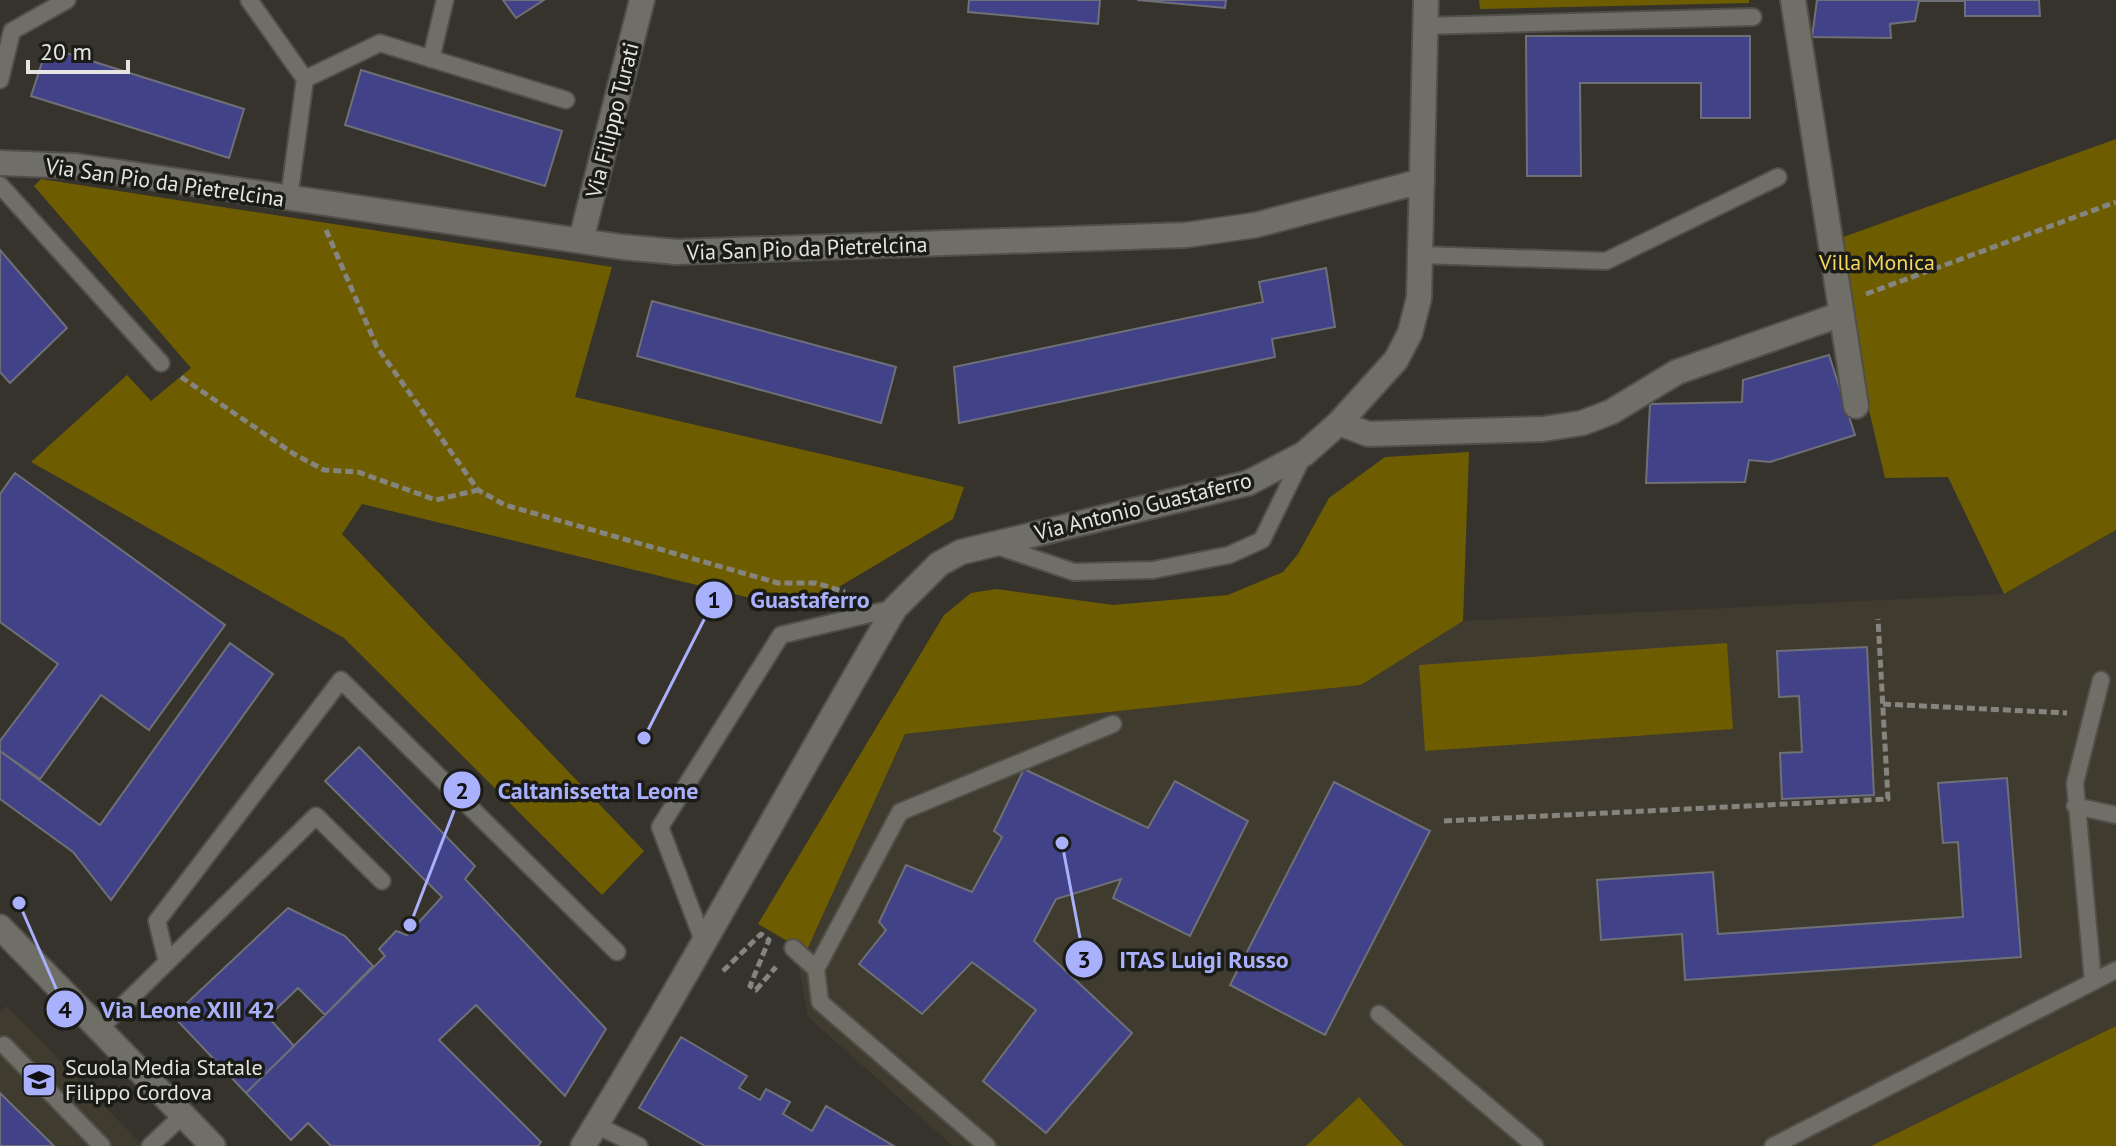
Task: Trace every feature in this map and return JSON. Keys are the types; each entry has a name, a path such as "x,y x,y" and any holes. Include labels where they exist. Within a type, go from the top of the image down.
{"street":[{"name":"Via Filippo Turati","path":"581,240 642,0"},
{"path":"1793,0 1848,306 1856,406"},
{"name":"Via Antonio Guastaferro","path":"583,1146 692,965 763,833 895,608 939,564 961,552 989,543 1248,483 1304,454 1339,423 1396,360 1410,333 1419,298 1423,8"},
{"name":"Via San Pio da Pietrelcina","path":"0,163 76,166 636,249 725,254 1186,235 1256,225 1422,181"},
{"path":"1339,423 1368,434 1543,429 1582,423 1611,412 1677,372 1848,306"},
{"path":"0,927 213,1146"}],"lane":[{"path":"0,80 12,31 67,0"},
{"path":"249,0 305,79 289,198"},
{"path":"431,59 445,0"},
{"path":"1423,8 1753,17"},
{"path":"305,79 380,43 566,100"},
{"path":"1420,255 1606,261 1778,177"},
{"path":"0,185 161,363"},
{"path":"989,543 1074,572 1153,570 1229,555 1262,540 1304,454"},
{"path":"704,943 660,827 781,635 895,608"},
{"path":"167,962 157,921 341,680 617,952"},
{"path":"2093,981 2075,783 2101,680"},
{"path":"987,1146 820,1002 816,969 900,812 1113,724"},
{"path":"2075,806 2116,815"},
{"path":"99,1029 316,816 382,881"},
{"path":"793,948 816,969"},
{"path":"1773,1146 2116,970"},
{"path":"1379,1014 1535,1146"},
{"path":"4,1045 102,1146"},
{"path":"150,1146 183,1115"},
{"path":"596,1125 639,1146"}],"path":[{"path":"1848,306 2116,202"},
{"path":"317,203 377,347 478,490 505,505 763,579 778,583 816,583 895,608"},
{"path":"161,363 294,454 324,470 358,472 436,500 478,490"},
{"path":"1444,821 1888,799 1878,619"},
{"path":"1883,704 2092,715"},
{"path":"692,965 724,971 761,934 769,940 750,986 756,990 793,948"}],"shaded area":[{"path":"2116,530 2116,1026 1871,1146 953,1146 808,1017 799,968 905,734 1361,685 1463,621 2004,594"},
{"name":"Scuola Media Statale Filippo Cordova","path":"7,1006 143,1146 0,1146 0,1013"}],"green space":[{"path":"1479,0 1749,0 1749,3 1480,9"},
{"name":"Villa Monica","path":"2116,139 2116,530 2004,594 1948,477 1885,478 1846,313 1835,240"},
{"path":"41,179 612,267 575,397 964,487 953,519 800,610 362,504 342,534 644,851 602,895 344,638 31,462 127,375 151,401 191,368 34,186"},
{"path":"1469,452 1463,621 1361,685 905,734 806,952 758,924 944,615 971,593 996,589 1113,605 1228,595 1283,572 1298,554 1329,498 1385,457"},
{"path":"1727,643 1733,729 1425,751 1419,665"},
{"path":"2116,1026 2116,1146 1871,1146"},
{"path":"1359,1097 1404,1146 1306,1146"}],"building":[{"path":"503,0 544,0 516,18"},
{"path":"969,0 1100,0 1098,24 968,12"},
{"path":"1137,0 1226,0 1225,8"},
{"path":"1817,0 2039,0 2040,16 1965,16 1965,1 1919,1 1915,21 1890,24 1891,38 1812,37"},
{"path":"1526,36 1750,36 1750,118 1701,118 1701,83 1580,83 1581,176 1527,176"},
{"path":"47,47 244,109 229,158 31,96"},
{"path":"361,70 562,131 545,186 345,125"},
{"path":"0,250 67,328 10,383 0,372"},
{"path":"1326,268 1335,327 1272,339 1275,357 959,423 954,367 1263,302 1259,282"},
{"path":"652,301 896,367 881,423 637,356"},
{"path":"1829,355 1855,435 1770,462 1749,460 1745,482 1646,483 1650,404 1742,402 1743,380"},
{"path":"15,473 225,625 149,730 101,695 40,779 0,751 0,741 58,664 0,622 0,494"},
{"path":"230,643 273,674 111,900 73,852 0,799 0,751 100,825"},
{"path":"1867,647 1874,795 1782,799 1780,753 1802,752 1799,696 1779,697 1777,651"},
{"path":"359,747 475,866 465,879 606,1029 565,1096 476,1005 439,1040 541,1142 538,1146 331,1146 308,1123 291,1140 246,1093 385,956 379,949 396,931 407,935 442,897 325,781"},
{"path":"1024,769 1148,828 1175,781 1248,821 1190,936 1113,898 1121,879 1056,899 1034,941 1132,1033 1046,1133 983,1081 1036,1010 972,962 922,1014 859,964 886,930 879,922 906,865 972,892 1002,837 994,831"},
{"path":"2007,778 2021,957 1685,980 1682,934 1601,940 1597,880 1713,872 1718,934 1963,917 1958,842 1943,843 1938,783"},
{"path":"1334,782 1430,831 1325,1035 1230,985"},
{"path":"288,908 345,936 373,966 325,1015 298,988 268,1017 294,1046 246,1093 173,1016"},
{"path":"681,1037 747,1076 739,1088 760,1100 766,1089 790,1102 783,1114 812,1131 826,1106 894,1146 705,1146 639,1108"},
{"path":"0,1093 54,1146 0,1146"}],"place":[{"name":"Guastaferro","path":"644,738"},
{"name":"ITAS Luigi Russo","path":"1062,843"},
{"name":"Via Leone XIII 42","path":"19,903"},
{"name":"Caltanissetta Leone","path":"410,925"},
{"name":"Scuola Media Statale Filippo Cordova","path":"39,1080"}]}
